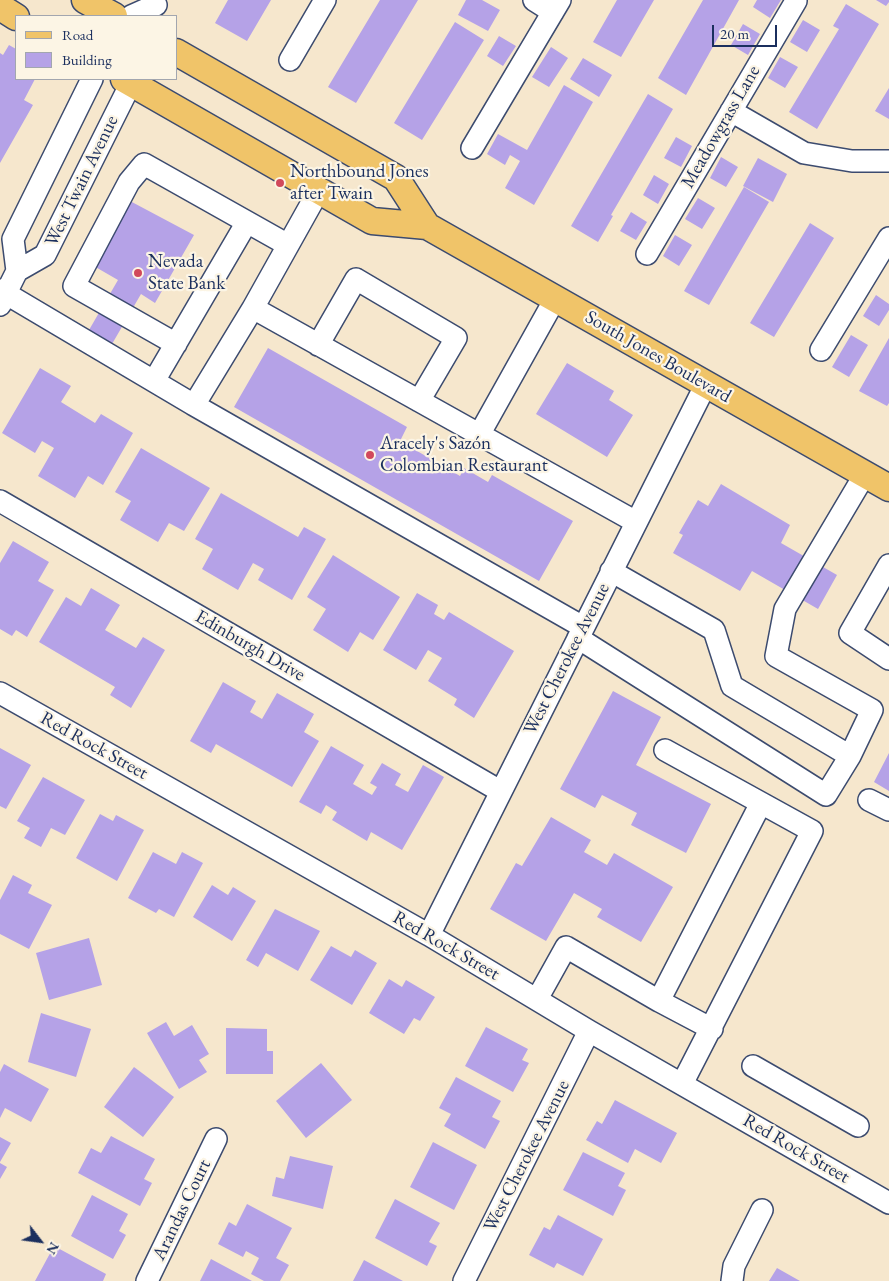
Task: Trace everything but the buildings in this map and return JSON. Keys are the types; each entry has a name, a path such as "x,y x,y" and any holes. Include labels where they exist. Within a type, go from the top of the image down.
{"main road":[{"path":"86,0 112,15"},
{"path":"0,7 15,16"},
{"name":"South Jones Boulevard","path":"178,53 396,178 427,226"},
{"name":"South Jones Boulevard","path":"129,80 372,221 427,226 889,488"}],"street":[{"path":"290,60 325,0"},
{"path":"472,148 556,6 534,0"},
{"name":"Meadowgrass Lane","path":"647,254 796,1"},
{"path":"134,15 156,7"},
{"name":"West Twain Avenue","path":"92,80 13,238 17,271 45,255 129,80"},
{"path":"731,111 804,153 852,161 889,161"},
{"path":"176,344 74,286 129,182 144,164 288,245"},
{"path":"194,405 253,308 319,190"},
{"path":"154,381 247,222"},
{"path":"821,350 889,238"},
{"path":"17,271 2,296 154,381 580,632 826,795 850,756 872,710 776,656 785,609 865,474"},
{"path":"318,345 356,280 456,338 419,401"},
{"path":"480,435 555,299"},
{"path":"253,308 636,522"},
{"name":"West Cherokee Avenue","path":"429,935 706,384"},
{"name":"Edinburgh Drive","path":"0,501 500,791"},
{"path":"889,565 850,633 889,659"},
{"path":"611,571 714,630 732,686 850,756"},
{"name":"Red Rock Street","path":"0,693 429,935 589,1031 889,1203"},
{"path":"666,750 812,831 712,1029 682,1084"},
{"path":"869,800 889,810"},
{"path":"659,1001 761,803"},
{"path":"537,999 566,947 659,1001 712,1029"},
{"name":"West Cherokee Avenue","path":"464,1281 589,1031"},
{"path":"753,1066 858,1126"},
{"name":"Arandas Court","path":"147,1281 216,1139"},
{"path":"732,1281 734,1266 762,1210"}],"place":[{"name":"Northbound Jones after Twain","path":"280,183"},
{"name":"Nevada State Bank","path":"138,273"},
{"name":"Aracely's Sazón Colombian Restaurant","path":"370,455"}]}
